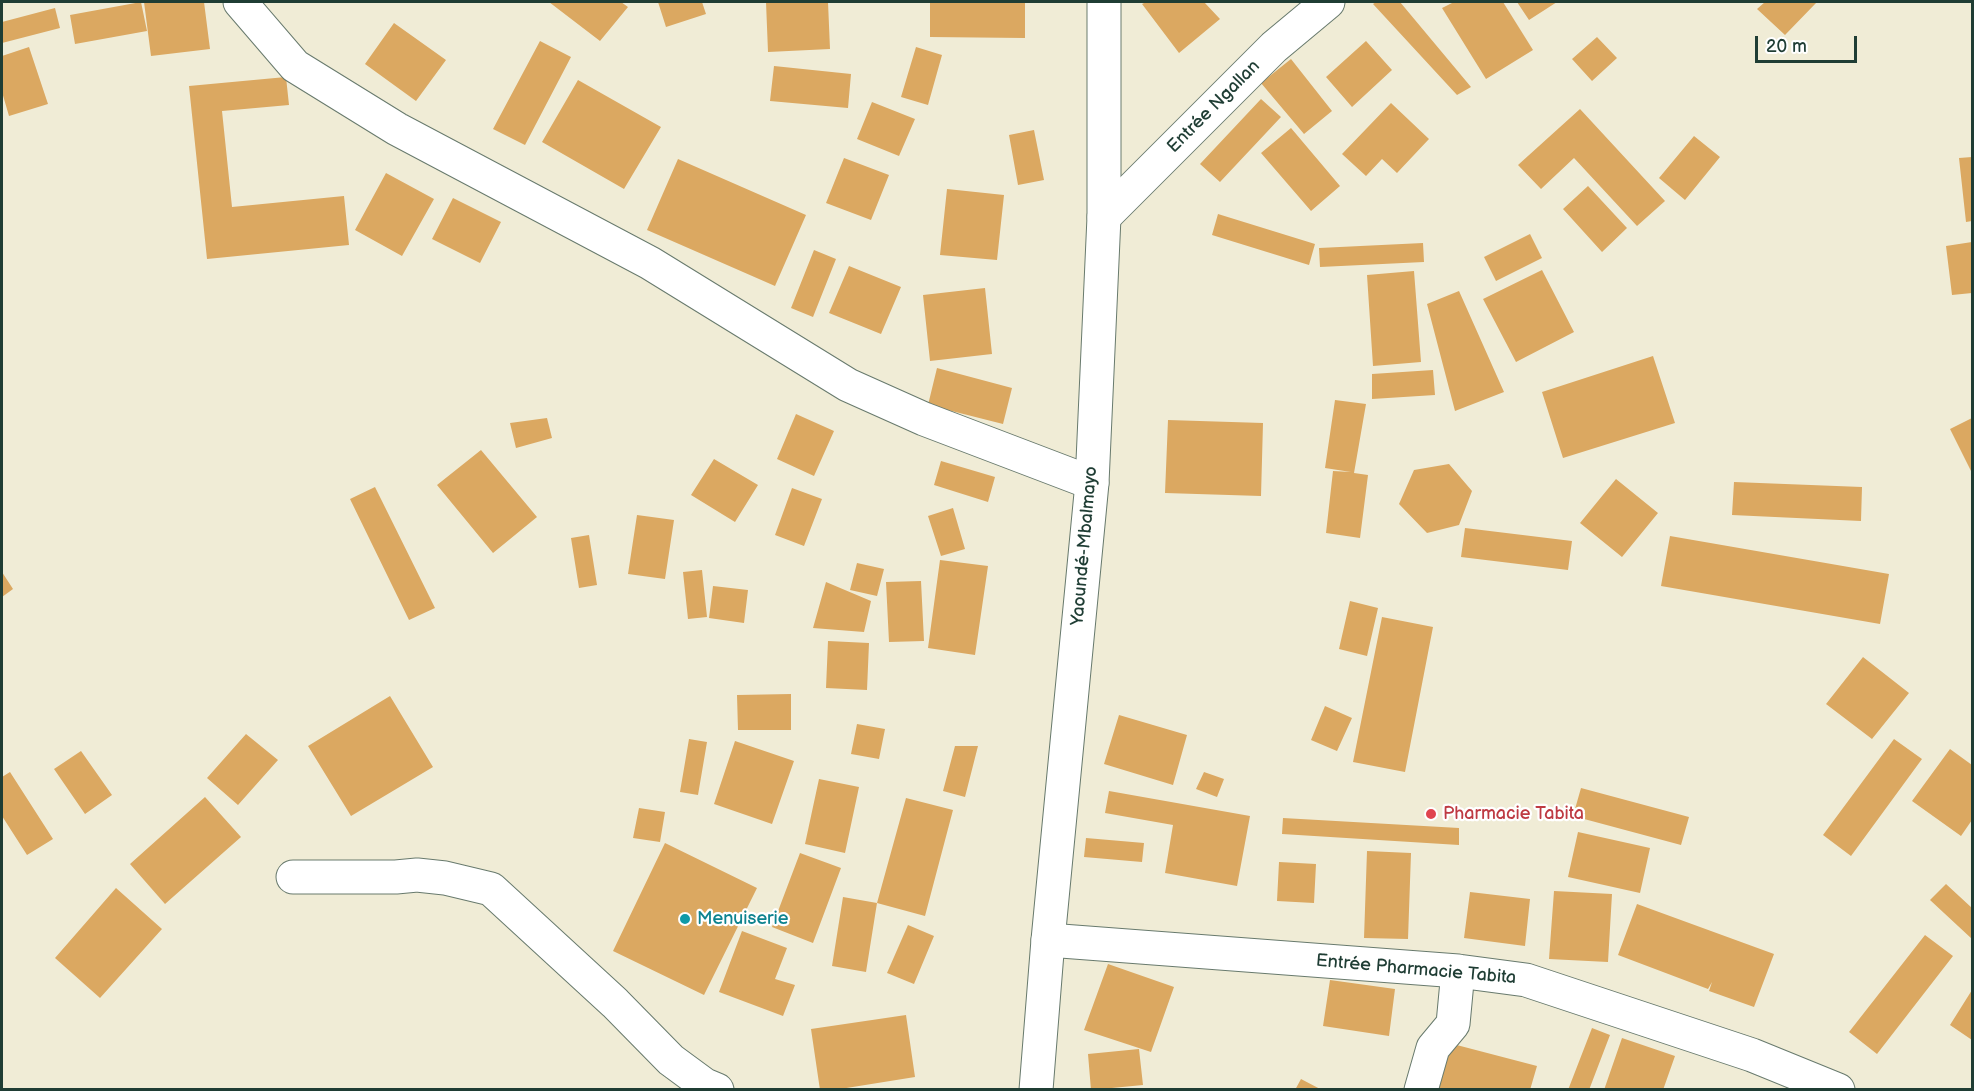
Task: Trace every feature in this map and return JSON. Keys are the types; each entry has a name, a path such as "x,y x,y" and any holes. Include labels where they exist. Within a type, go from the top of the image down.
{"main road":[{"path":"240,2 295,66 396,129 650,263 848,385 924,419 1092,483"},
{"name":"Yaoundé-Mbalmayo","path":"1036,1089 1092,483 1104,216 1104,2"},
{"name":"Entrée Ngallan","path":"1104,216 1274,47 1328,2"},
{"path":"293,877 417,875 446,878 491,889 615,1002 671,1060 705,1085 717,1089"},
{"name":"Entrée Pharmacie Tabita","path":"1048,940 1458,971 1526,980 1752,1055 1838,1089"},
{"path":"1421,1089 1433,1048 1453,1024 1458,971"}],"building":[{"path":"141,2 147,31 75,44 70,15"},
{"path":"144,2 204,2 210,49 151,56"},
{"path":"549,2 621,2 628,7 600,41"},
{"path":"658,2 702,2 706,14 666,27"},
{"path":"766,2 828,2 830,49 768,52"},
{"path":"930,2 1025,2 1025,38 930,37"},
{"path":"1146,2 1204,2 1220,19 1179,53 1142,4"},
{"path":"1400,2 1471,87 1457,95 1373,4"},
{"path":"1454,2 1503,2 1533,50 1486,79 1442,8"},
{"path":"1517,2 1557,2 1529,20"},
{"path":"1765,2 1817,2 1785,35 1757,9"},
{"path":"55,8 60,28 2,43 2,22"},
{"path":"394,23 446,60 416,101 365,64"},
{"path":"1597,37 1617,58 1592,81 1572,59"},
{"path":"540,41 571,57 525,145 493,129"},
{"path":"1366,41 1392,70 1352,107 1326,77"},
{"path":"29,47 48,104 9,116 2,92 2,56"},
{"path":"916,47 942,55 928,105 901,97"},
{"path":"1291,59 1332,111 1304,134 1261,83"},
{"path":"774,66 851,74 848,108 770,101"},
{"path":"286,77 289,105 222,111 232,207 344,196 349,245 207,259 189,86"},
{"path":"578,80 661,127 624,189 542,142"},
{"path":"1261,99 1281,117 1220,182 1200,164"},
{"path":"872,102 915,119 899,156 857,139"},
{"path":"1391,103 1429,139 1397,173 1382,159 1366,176 1342,154"},
{"path":"1580,109 1665,201 1637,226 1574,158 1541,189 1518,165"},
{"path":"1291,128 1340,186 1311,211 1261,153"},
{"path":"1034,130 1044,180 1018,185 1009,135"},
{"path":"1694,136 1720,157 1685,200 1659,178"},
{"path":"1972,157 1972,221 1966,222 1959,158"},
{"path":"844,158 889,175 871,220 826,203"},
{"path":"678,159 806,215 775,286 647,230"},
{"path":"386,173 434,199 402,256 355,230"},
{"path":"1588,186 1627,228 1602,252 1563,209"},
{"path":"947,189 1004,195 997,260 940,255"},
{"path":"453,198 501,222 480,263 432,239"},
{"path":"1218,214 1315,244 1309,265 1212,235"},
{"path":"1530,234 1542,258 1496,281 1484,257"},
{"path":"1972,242 1972,293 1952,295 1946,246"},
{"path":"1423,243 1424,262 1320,267 1319,248"},
{"path":"814,250 836,259 813,317 791,308"},
{"path":"849,266 901,287 881,334 829,313"},
{"path":"1542,270 1574,332 1516,362 1483,299"},
{"path":"1414,271 1421,362 1373,366 1367,275"},
{"path":"985,288 992,354 930,361 923,295"},
{"path":"1459,291 1504,392 1455,411 1427,304"},
{"path":"1653,356 1675,423 1563,458 1542,392"},
{"path":"937,368 1012,388 1003,424 928,405"},
{"path":"1433,370 1435,395 1372,399 1372,374"},
{"path":"1335,400 1366,404 1354,473 1368,475 1360,538 1326,533 1333,471 1351,472 1325,468"},
{"path":"796,414 834,431 814,476 777,459"},
{"path":"547,418 552,438 516,448 510,423"},
{"path":"1972,418 1972,473 1950,429"},
{"path":"1168,420 1263,423 1261,496 1165,493"},
{"path":"481,450 537,517 493,553 437,485"},
{"path":"714,459 758,485 735,522 691,495"},
{"path":"941,461 995,477 988,502 934,485"},
{"path":"1449,464 1472,491 1459,525 1427,533 1399,504 1414,470"},
{"path":"1616,479 1658,513 1622,557 1580,523"},
{"path":"1734,482 1862,487 1861,521 1732,515"},
{"path":"375,487 435,608 409,620 350,499"},
{"path":"792,488 822,499 804,546 775,535"},
{"path":"953,508 965,549 941,556 928,516"},
{"path":"637,515 674,520 665,579 628,574"},
{"path":"1465,528 1572,541 1568,570 1461,557"},
{"path":"589,535 597,585 579,588 571,538"},
{"path":"1670,536 1889,574 1880,624 1661,586"},
{"path":"940,560 988,566 975,655 928,648"},
{"path":"857,563 884,569 877,596 850,590"},
{"path":"702,570 707,617 688,619 683,572"},
{"path":"2,572 13,589 2,597"},
{"path":"921,581 924,641 889,642 886,582"},
{"path":"826,582 871,601 864,632 813,628"},
{"path":"713,586 748,590 744,623 709,618"},
{"path":"1350,601 1378,608 1367,656 1339,649"},
{"path":"1382,617 1433,627 1405,772 1353,762"},
{"path":"828,641 869,643 867,690 826,688"},
{"path":"1863,657 1909,693 1872,739 1826,704"},
{"path":"791,694 791,730 738,730 737,695"},
{"path":"390,696 433,767 351,816 308,746"},
{"path":"1325,706 1352,718 1337,751 1311,740"},
{"path":"1119,715 1187,735 1173,785 1104,764"},
{"path":"857,724 885,729 879,759 851,754"},
{"path":"246,734 278,760 238,805 207,778"},
{"path":"689,739 707,742 698,795 680,792"},
{"path":"1894,739 1922,759 1851,856 1823,835"},
{"path":"735,741 794,761 772,824 714,804"},
{"path":"955,746 978,746 965,797 943,791"},
{"path":"1950,749 1972,765 1972,820 1961,836 1912,801"},
{"path":"81,751 112,795 85,814 54,769"},
{"path":"10,772 53,839 27,855 2,816 2,777"},
{"path":"1204,772 1224,779 1217,797 1196,789"},
{"path":"819,779 859,787 845,853 805,844"},
{"path":"1581,788 1689,817 1681,845 1573,816"},
{"path":"1109,791 1250,816 1237,886 1165,873 1173,825 1105,813"},
{"path":"205,797 241,837 165,904 130,864"},
{"path":"906,798 953,810 925,916 877,903"},
{"path":"639,808 665,812 660,842 633,838"},
{"path":"1283,818 1459,828 1459,845 1282,834"},
{"path":"1578,832 1650,848 1640,893 1568,877"},
{"path":"1086,838 1144,843 1142,862 1084,857"},
{"name":"Menuiserie","path":"665,843 757,888 704,995 613,951"},
{"path":"1367,851 1411,853 1408,939 1364,938"},
{"path":"800,853 841,868 813,943 772,927"},
{"path":"1279,862 1316,864 1314,903 1277,901"},
{"path":"1946,884 1972,908 1972,939 1930,900"},
{"path":"116,888 162,929 100,998 55,958"},
{"path":"1554,891 1612,894 1608,962 1549,959"},
{"path":"1470,892 1530,899 1525,946 1464,938"},
{"path":"843,897 877,903 866,972 832,966"},
{"path":"1637,904 1774,954 1754,1007 1709,991 1712,982 1708,989 1618,955"},
{"path":"908,925 934,936 914,984 887,973"},
{"path":"742,931 787,948 775,979 795,985 783,1016 719,992"},
{"path":"1925,935 1953,956 1877,1054 1849,1032"},
{"path":"1108,964 1174,987 1151,1052 1084,1030"},
{"path":"1330,980 1395,989 1389,1036 1323,1026"},
{"path":"1972,990 1972,1040 1950,1025"},
{"path":"906,1015 915,1077 834,1090 820,1090 811,1029"},
{"path":"1592,1028 1610,1035 1589,1090 1568,1090"},
{"path":"1622,1038 1675,1056 1663,1090 1604,1090"},
{"path":"1449,1043 1537,1066 1530,1090 1433,1090"},
{"path":"1139,1049 1143,1085 1091,1090 1088,1054"},
{"path":"1301,1079 1322,1090 1295,1090"}],"place":[{"name":"Pharmacie Tabita","path":"1431,814"},
{"name":"Menuiserie","path":"685,919"}]}
